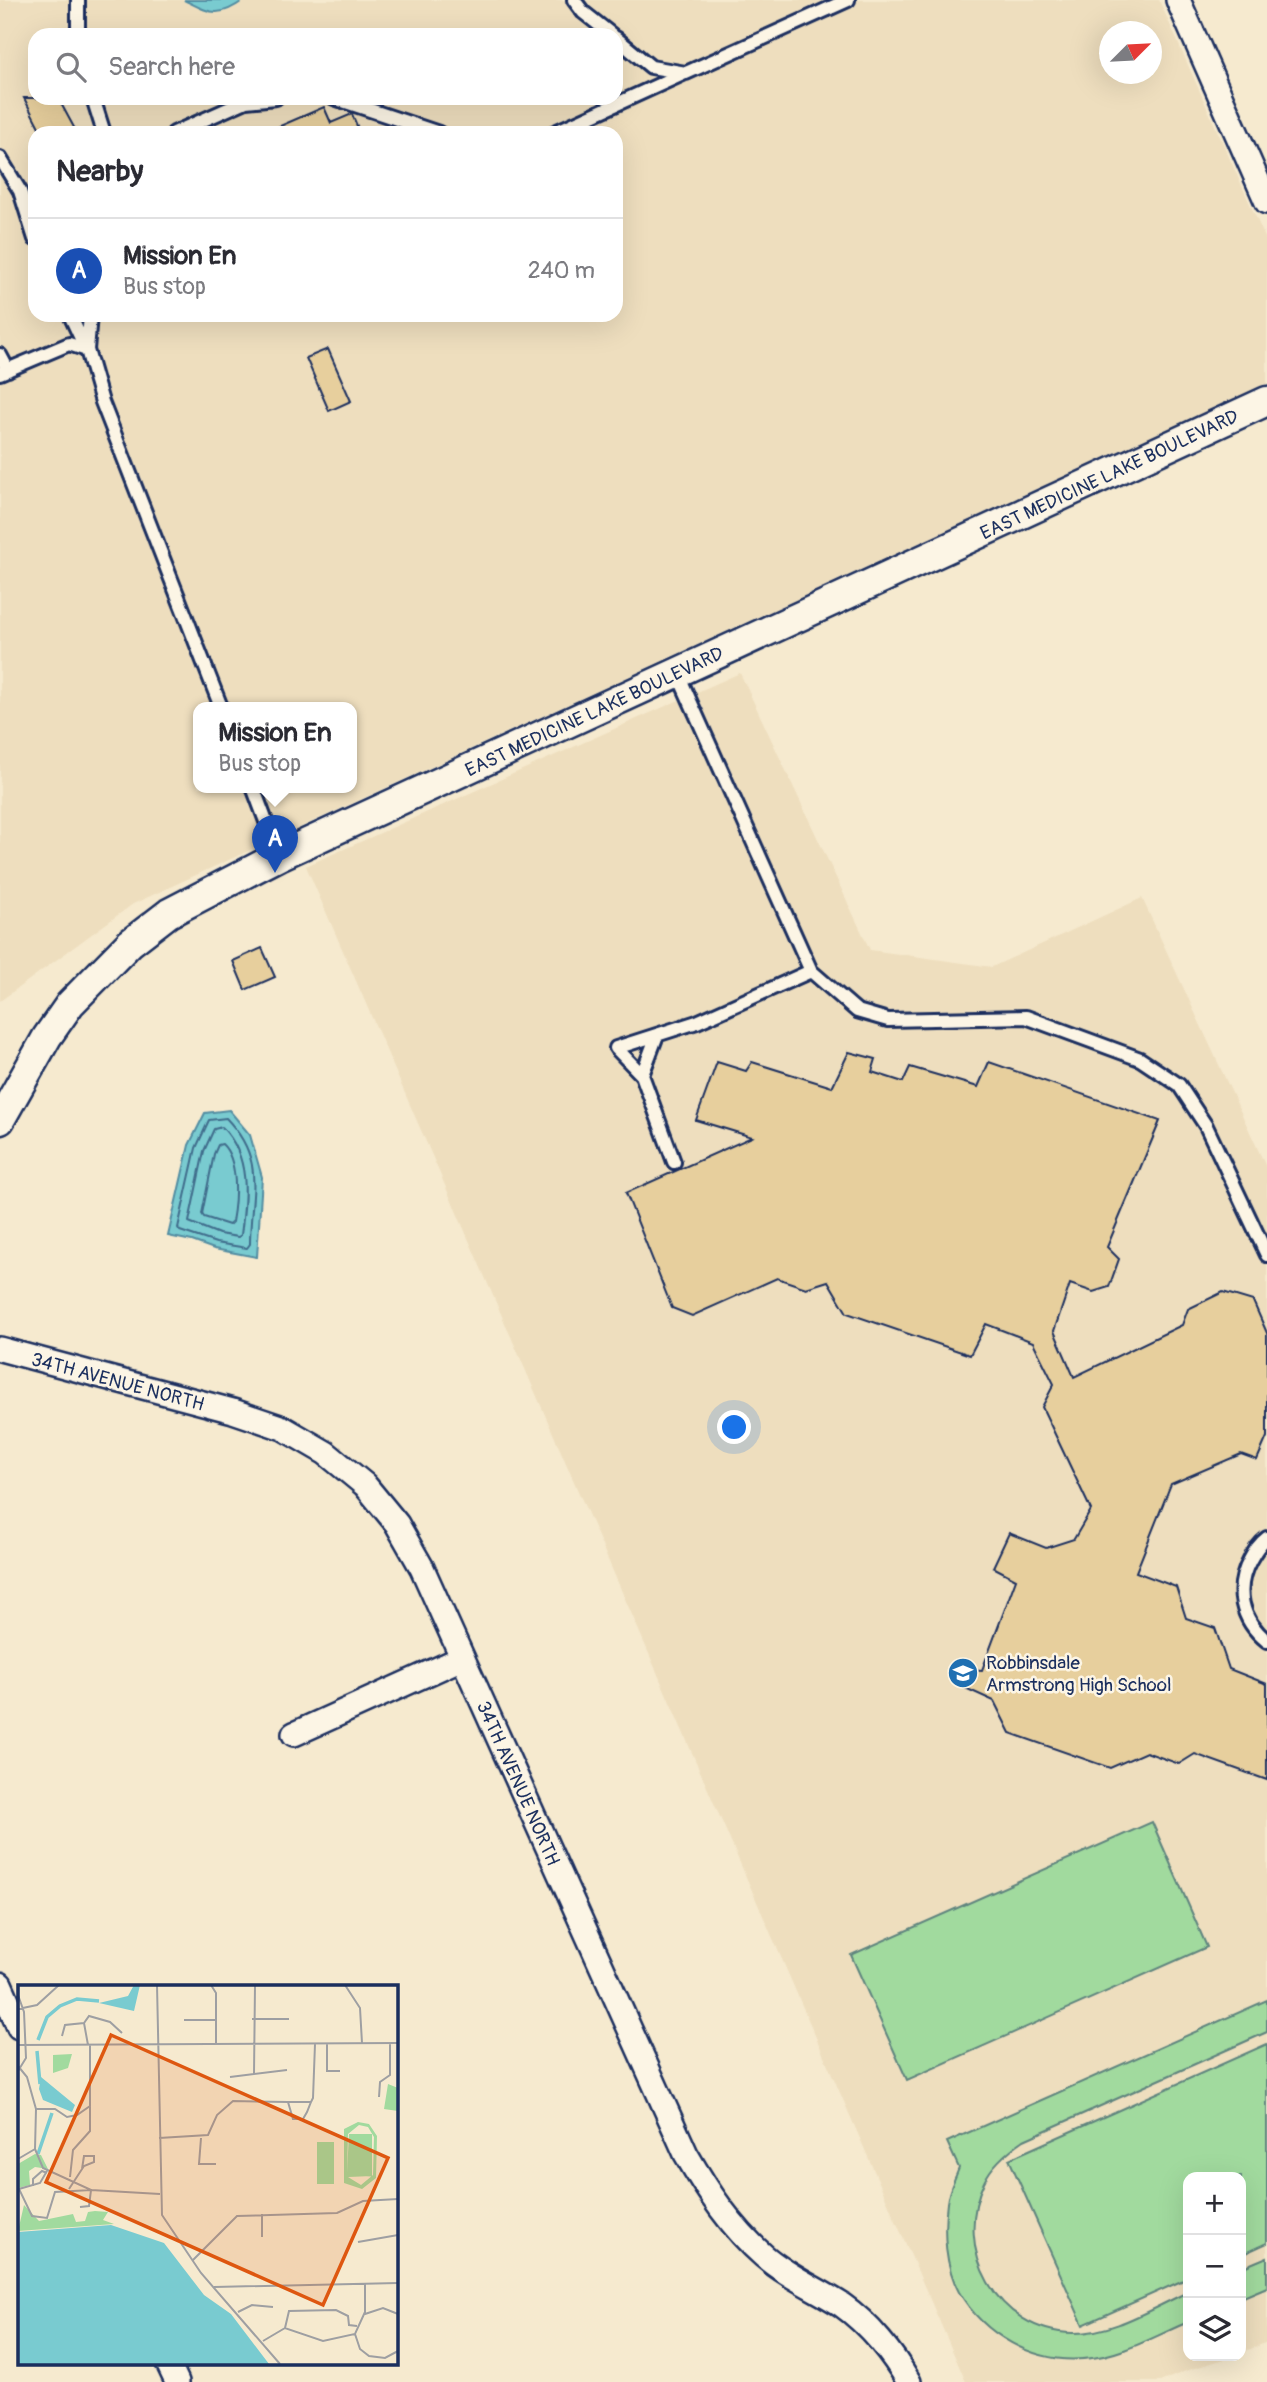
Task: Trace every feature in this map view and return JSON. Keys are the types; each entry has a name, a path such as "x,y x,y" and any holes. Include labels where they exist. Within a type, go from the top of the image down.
{"street":[{"path":"1178,0 1267,201"},
{"name":"EAST MEDICINE LAKE BOULEVARD","path":"0,1120 47,1037 70,1004 130,943 169,913 279,856 1267,401"},
{"name":"34TH AVENUE NORTH","path":"0,1349 233,1411 283,1428 326,1454 365,1485 397,1524 422,1568 686,2154 709,2193 736,2229 766,2258 844,2307 878,2338 909,2382"},
{"path":"293,1734 462,1658"},
{"path":"0,1984 18,2026"},
{"path":"168,2364 177,2382"}],"lane":[{"path":"78,0 78,28"},
{"path":"574,0 583,12 603,28"},
{"path":"623,101 848,0"},
{"path":"623,44 651,67 686,73"},
{"path":"95,105 102,126"},
{"path":"190,126 237,105"},
{"path":"351,105 403,126"},
{"path":"569,126 615,105"},
{"path":"0,158 20,191 28,217"},
{"path":"20,191 28,189"},
{"path":"74,322 87,349 102,402 219,702"},
{"path":"87,349 89,322"},
{"path":"0,355 4,372 69,344 87,349"},
{"path":"677,672 811,971 857,1011 888,1020 1026,1017 1140,1059 1179,1085 1206,1126 1267,1255"},
{"path":"255,793 279,856"},
{"path":"674,1162 642,1075 616,1048 697,1022 811,971"},
{"path":"642,1075 657,1035"},
{"path":"1267,1538 1260,1543 1242,1574 1242,1606 1254,1631 1267,1641"}],"shaded area":[{"path":"0,0 1159,0 1267,242 1267,383 133,904 0,1001"},
{"name":"Robbinsdale Armstrong High School","path":"740,673 870,950 992,967 1142,898 1267,1169 1267,2342 1246,2351 1246,2172 1183,2172 1183,2361 1218,2361 1160,2382 966,2382 306,866"}],"green space":[{"path":"1152,1822 1207,1947 907,2080 851,1955"},
{"path":"1267,2000 1267,2032 1024,2140 1001,2158 984,2182 976,2208 974,2234 978,2259 988,2282 1003,2302 1023,2318 1046,2329 1073,2333 1117,2325 1183,2294 1183,2324 1137,2345 1097,2357 1064,2359 1028,2351 996,2333 982,2321 959,2292 948,2260 945,2237 947,2203 959,2168 947,2142"},
{"path":"1267,2044 1267,2243 1246,2253 1246,2172 1183,2172 1183,2280 1083,2325 1009,2159"},
{"path":"1267,2257 1267,2287 1246,2296 1246,2266"}],"water":[{"path":"184,0 244,0 227,10 214,12"},
{"path":"229,1110 250,1135 262,1177 257,1257 168,1236 189,1145 205,1113"}],"building":[{"path":"24,98 28,98 28,105 62,105 73,126 38,126"},
{"path":"324,107 331,123 352,114 357,126 280,126"},
{"path":"328,349 351,401 329,411 306,358"},
{"path":"262,948 275,977 245,990 233,961"},
{"path":"849,1052 876,1059 872,1072 903,1082 910,1067 978,1087 989,1062 1160,1121 1107,1247 1119,1259 1109,1287 1093,1292 1070,1284 1054,1331 1074,1377 1182,1325 1188,1309 1223,1292 1253,1301 1267,1333 1267,1437 1257,1460 1241,1454 1171,1484 1136,1572 1176,1587 1186,1618 1215,1628 1229,1669 1267,1684 1267,1780 1195,1754 1179,1764 1146,1752 1110,1768 1010,1733 994,1701 963,1687 970,1669 982,1670 1016,1579 993,1567 1009,1533 1046,1548 1074,1539 1091,1510 1042,1407 1054,1384 1033,1342 986,1324 970,1355 847,1313 828,1281 806,1288 777,1278 692,1316 672,1308 626,1193 752,1137 696,1120 717,1062 746,1071 752,1062 832,1087"}],"place":[{"name":"Mission En","path":"275,873"},
{"name":"Robbinsdale Armstrong High School","path":"963,1673"}]}
